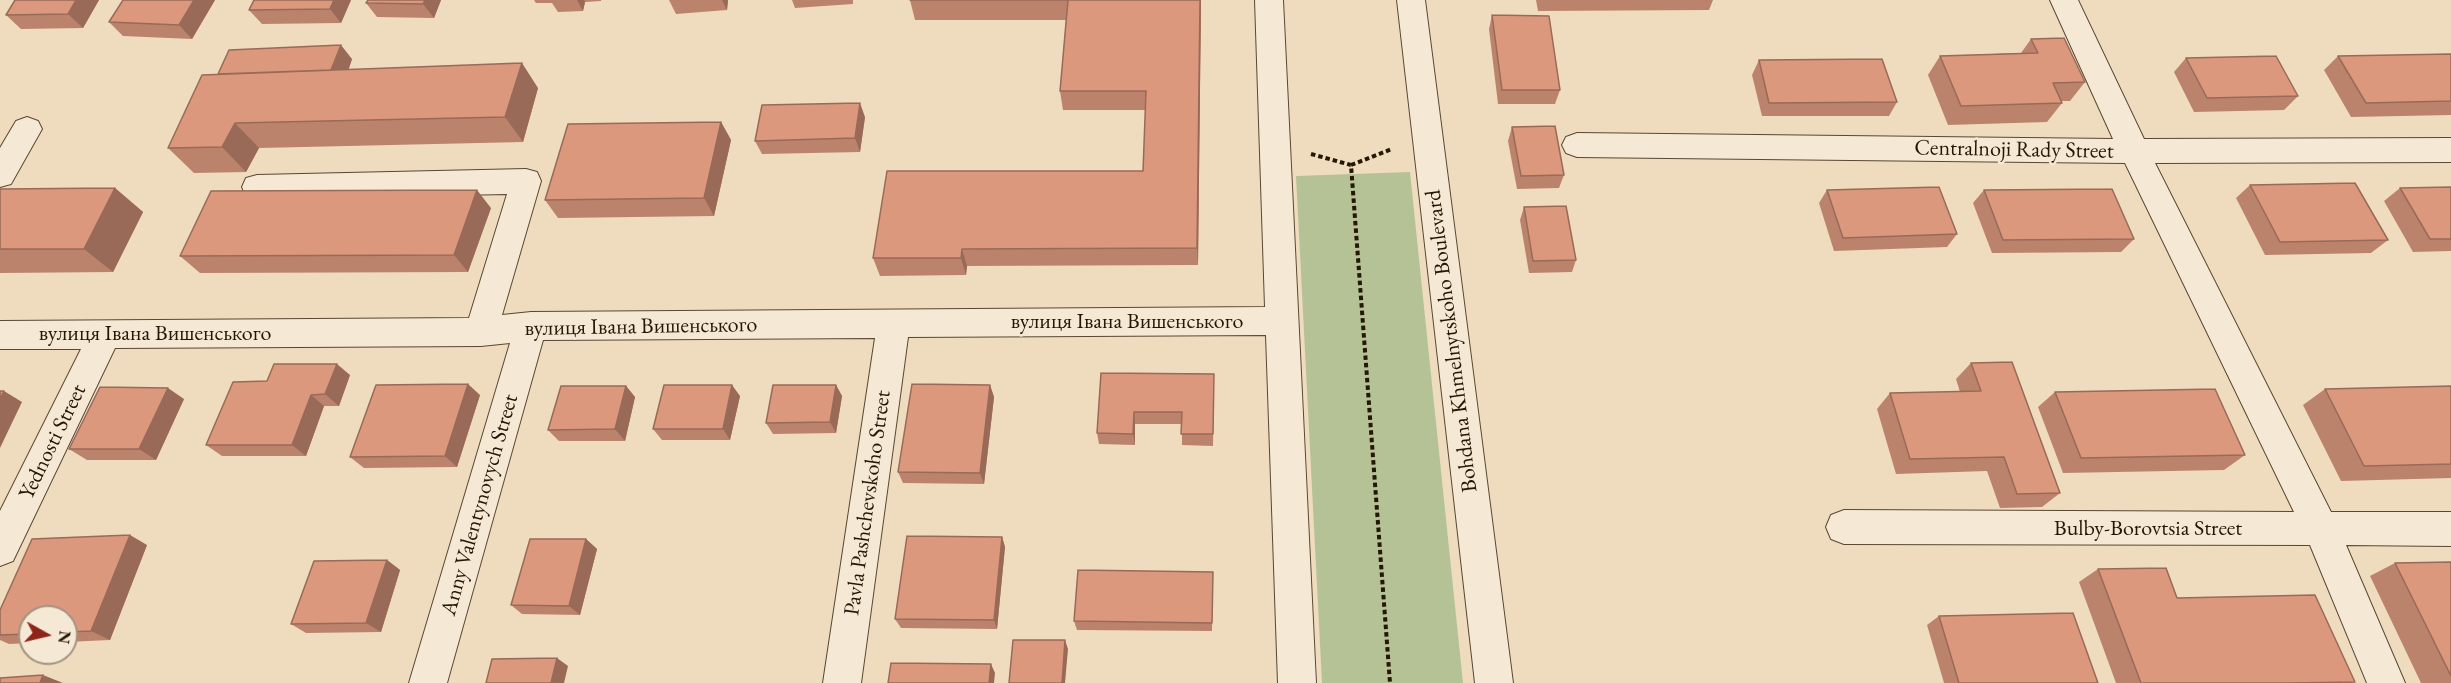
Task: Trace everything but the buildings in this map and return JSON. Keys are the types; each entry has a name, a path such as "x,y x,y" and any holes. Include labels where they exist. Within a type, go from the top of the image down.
{"street":[{"path":"1269,0 1297,683"},
{"name":"Bohdana Khmelnytskoho Boulevard","path":"1411,0 1494,683"},
{"path":"2064,0 2134,151 2322,531 2386,683"},
{"path":"0,175 27,129"},
{"name":"Centralnoji Rady Street","path":"1577,146 2134,151 2451,150"},
{"path":"257,187 526,181 480,332"},
{"name":"вулиця Івана Вишенського","path":"0,335 480,332 531,326 1282,321"},
{"name":"Pavla Pashchevskoho Street","path":"842,683 893,324"},
{"name":"Anny Valentynovych Street","path":"428,683 531,326"},
{"name":"Yednosti Street","path":"0,549 105,334"},
{"name":"Bulby-Borovtsia Street","path":"1844,527 2322,531 2451,529"}],"path":[{"path":"1275,144 1351,165 1427,136"},
{"path":"1351,165 1390,683"}],"green space":[{"path":"1410,172 1463,683 1322,683 1296,176"}]}
